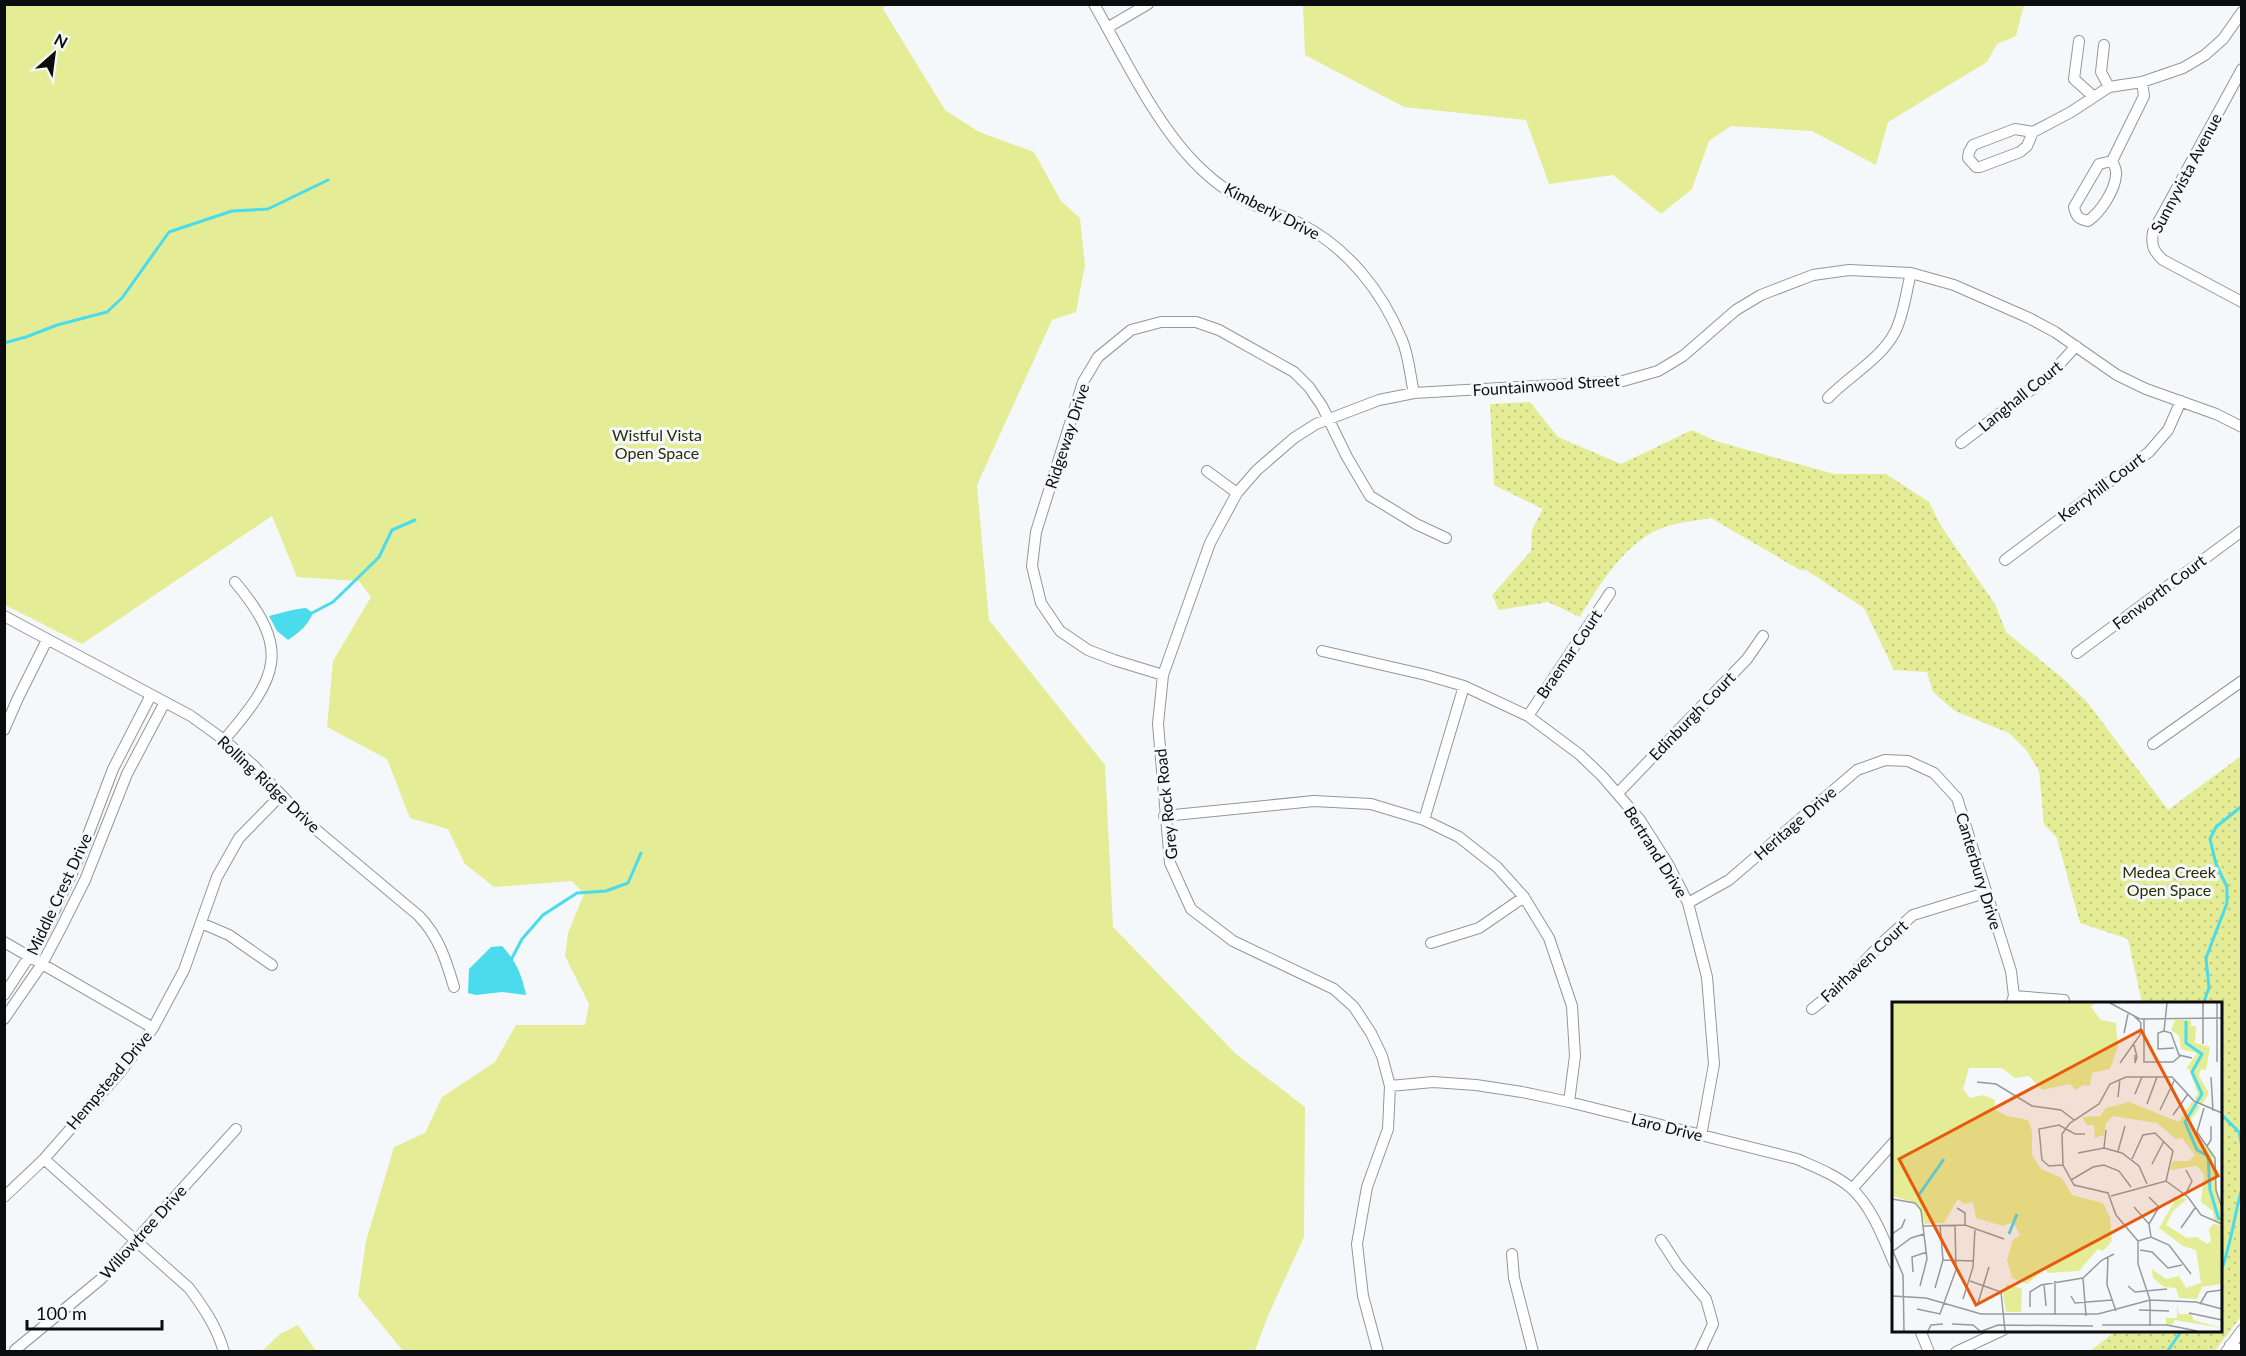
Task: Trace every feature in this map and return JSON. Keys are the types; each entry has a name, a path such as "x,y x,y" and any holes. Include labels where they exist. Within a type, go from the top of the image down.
{"street":[{"name":"Kimberly Drive","path":"1094,4 1167,131 1199,168 1228,191 1298,222 1328,239 1363,272 1382,301 1403,342 1414,393"},
{"path":"1107,28 1148,4"},
{"path":"2033,132 2027,146 2020,152 1980,167 1976,167 1968,158 1973,145 2015,129 2033,132 2058,120 2109,87 2142,82 2183,68 2205,55 2223,39 2241,12"},
{"path":"2079,41 2074,79 2094,97"},
{"path":"2104,45 2101,72 2109,87"},
{"name":"Sunnyvista Avenue","path":"2241,69 2153,232 2151,243 2154,253 2163,261 2241,302"},
{"path":"2112,161 2144,96 2142,82"},
{"path":"2112,161 2117,172 2114,185 2096,215 2088,221 2080,219 2075,215 2074,207 2078,198 2099,164 2112,161"},
{"name":"Fountainwood Street","path":"1328,418 1379,400 1414,393 1623,381 1658,371 1683,356 1736,310 1761,295 1813,275 1849,270 1911,273 1954,285 2055,332 2117,375 2216,414 2241,427"},
{"path":"1828,398 1842,382 1889,342 1899,321 1911,273"},
{"name":"Ridgeway Drive","path":"1163,675 1088,650 1060,631 1041,603 1032,566 1039,521 1083,382 1098,357 1131,330 1161,322 1196,322 1237,339 1294,372 1309,387 1328,418 1347,458 1370,496 1446,538"},
{"name":"Langhall Court","path":"1961,443 2048,377 2076,346"},
{"name":"Kerryhill Court","path":"2005,560 2149,452 2168,430 2181,401"},
{"name":"Grey Rock Road","path":"1328,418 1275,452 1237,493 1210,543 1163,675 1158,724 1164,816 1170,863 1191,909 1233,941 1334,989 1354,1007 1371,1033 1382,1056 1390,1086 1388,1129 1367,1186 1357,1244 1363,1296 1378,1352"},
{"path":"1207,471 1237,493"},
{"name":"Fenworth Court","path":"2077,653 2241,531"},
{"path":"224,740 258,698 270,667 272,650 262,618 235,582"},
{"name":"Braemar Court","path":"1527,716 1610,593"},
{"name":"Rolling Ridge Drive","path":"4,616 191,716 224,740 253,765 307,822 419,916 430,928 440,945 454,987"},
{"name":"Edinburgh Court","path":"1618,793 1747,660 1762,636"},
{"path":"4,730 47,640"},
{"name":"Bertrand Drive","path":"1322,651 1464,686 1527,716 1579,754 1618,793 1640,820 1668,864 1688,903 1707,977 1714,1064 1701,1136"},
{"path":"2153,744 2241,681"},
{"path":"1425,820 1464,686"},
{"name":"Middle Crest Drive","path":"4,995 43,934 73,871 113,769 151,694"},
{"name":"Middle Crest Drive","path":"4,1019 42,964 85,880 127,774 165,702"},
{"name":"Heritage Drive","path":"1688,903 1729,880 1857,770 1885,760 1908,761"},
{"name":"Canterbury Drive","path":"1908,761 1934,773 1957,798 2011,971 2013,1000"},
{"name":"Hempstead Drive","path":"4,1197 44,1158 122,1070 153,1028 184,970 217,877 239,838 281,795"},
{"path":"1164,816 1314,801 1371,804 1425,820 1467,843 1497,867 1524,897 1549,938 1572,1006 1575,1056 1569,1102"},
{"name":"Middle Crest Drive","path":"92,822 105,827"},
{"name":"Fairhaven Court","path":"1812,1009 1842,986 1883,942 1913,915 1985,893"},
{"path":"1431,943 1479,928 1524,897"},
{"path":"201,923 229,935 272,965"},
{"path":"4,942 153,1028"},
{"path":"2013,1000 2064,1000"},
{"name":"Laro Drive","path":"1390,1086 1433,1082 1476,1085 1569,1102 1797,1159 1827,1172 1851,1189 1878,1224 1892,1260"},
{"name":"Willowtree Drive","path":"15,1350 87,1293 236,1129"},
{"path":"1851,1189 1892,1143"},
{"path":"44,1158 189,1288 207,1313 220,1338 224,1352"},
{"path":"1661,1240 1678,1266 1706,1299 1713,1324 1700,1352"},
{"path":"1512,1254 1514,1278 1533,1352"},
{"path":"2241,1330 2228,1348 2241,1351"},
{"path":"1921,1332 1929,1352"},
{"path":"1956,1352 1998,1332"}],"green space":[{"path":"1303,4 2024,5 2016,36 1997,44 1987,62 1888,122 1876,165 1812,131 1731,126 1709,141 1692,189 1661,214 1613,175 1549,184 1526,120 1404,107 1305,55"},
{"name":"Wistful Vista Open Space","path":"4,5 886,5 883,9 945,110 979,132 1034,152 1061,201 1080,218 1085,265 1076,312 1052,320 977,485 989,620 1105,765 1113,927 1236,1054 1305,1107 1304,1237 1267,1318 1255,1351 403,1351 358,1296 366,1241 394,1147 425,1133 442,1097 495,1062 516,1025 585,1025 589,1004 565,956 568,933 584,894 572,881 494,887 465,864 448,829 410,818 387,759 327,727 333,661 371,597 359,581 297,577 272,516 82,644 5,605"},
{"name":"Medea Creek Open Space","path":"1530,402 1558,437 1621,464 1692,430 1716,441 1834,474 1886,474 1929,502 1941,526 1995,604 2006,632 2066,681 2088,703 2168,810 2241,756 2242,1315 2215,1351 2090,1351 2115,1332 2222,1332 2222,1002 2142,1002 2128,939 2080,923 2057,838 2044,824 2039,771 2027,751 2009,733 1955,711 1933,692 1927,672 1894,670 1864,608 1806,570 1800,570 1711,518 1665,527 1638,542 1615,564 1580,617 1548,602 1499,610 1492,595 1531,551 1532,530 1543,509 1494,485 1490,404"},
{"path":"298,1325 316,1351 262,1351 280,1334"}],"water":[{"path":"306,608 313,613 311,618 288,640 277,631 269,616 292,610"},
{"path":"502,946 518,969 526,995 502,992 476,995 468,993 469,969 491,947"}],"waterway":[{"path":"4,343 57,325 107,312 122,298 169,232 232,211 268,209 328,180"},
{"path":"310,614 333,602 379,557 392,530 415,520"},
{"path":"2204,1002 2209,988 2206,958 2227,903 2227,887 2216,864 2210,839 2216,827 2242,806"},
{"path":"511,960 522,939 543,915 577,893 606,891 628,883 641,853"},
{"path":"2222,1115 2239,1132 2242,1147"},
{"path":"2222,1268 2242,1188"},
{"path":"2167,1352 2181,1332"}]}
